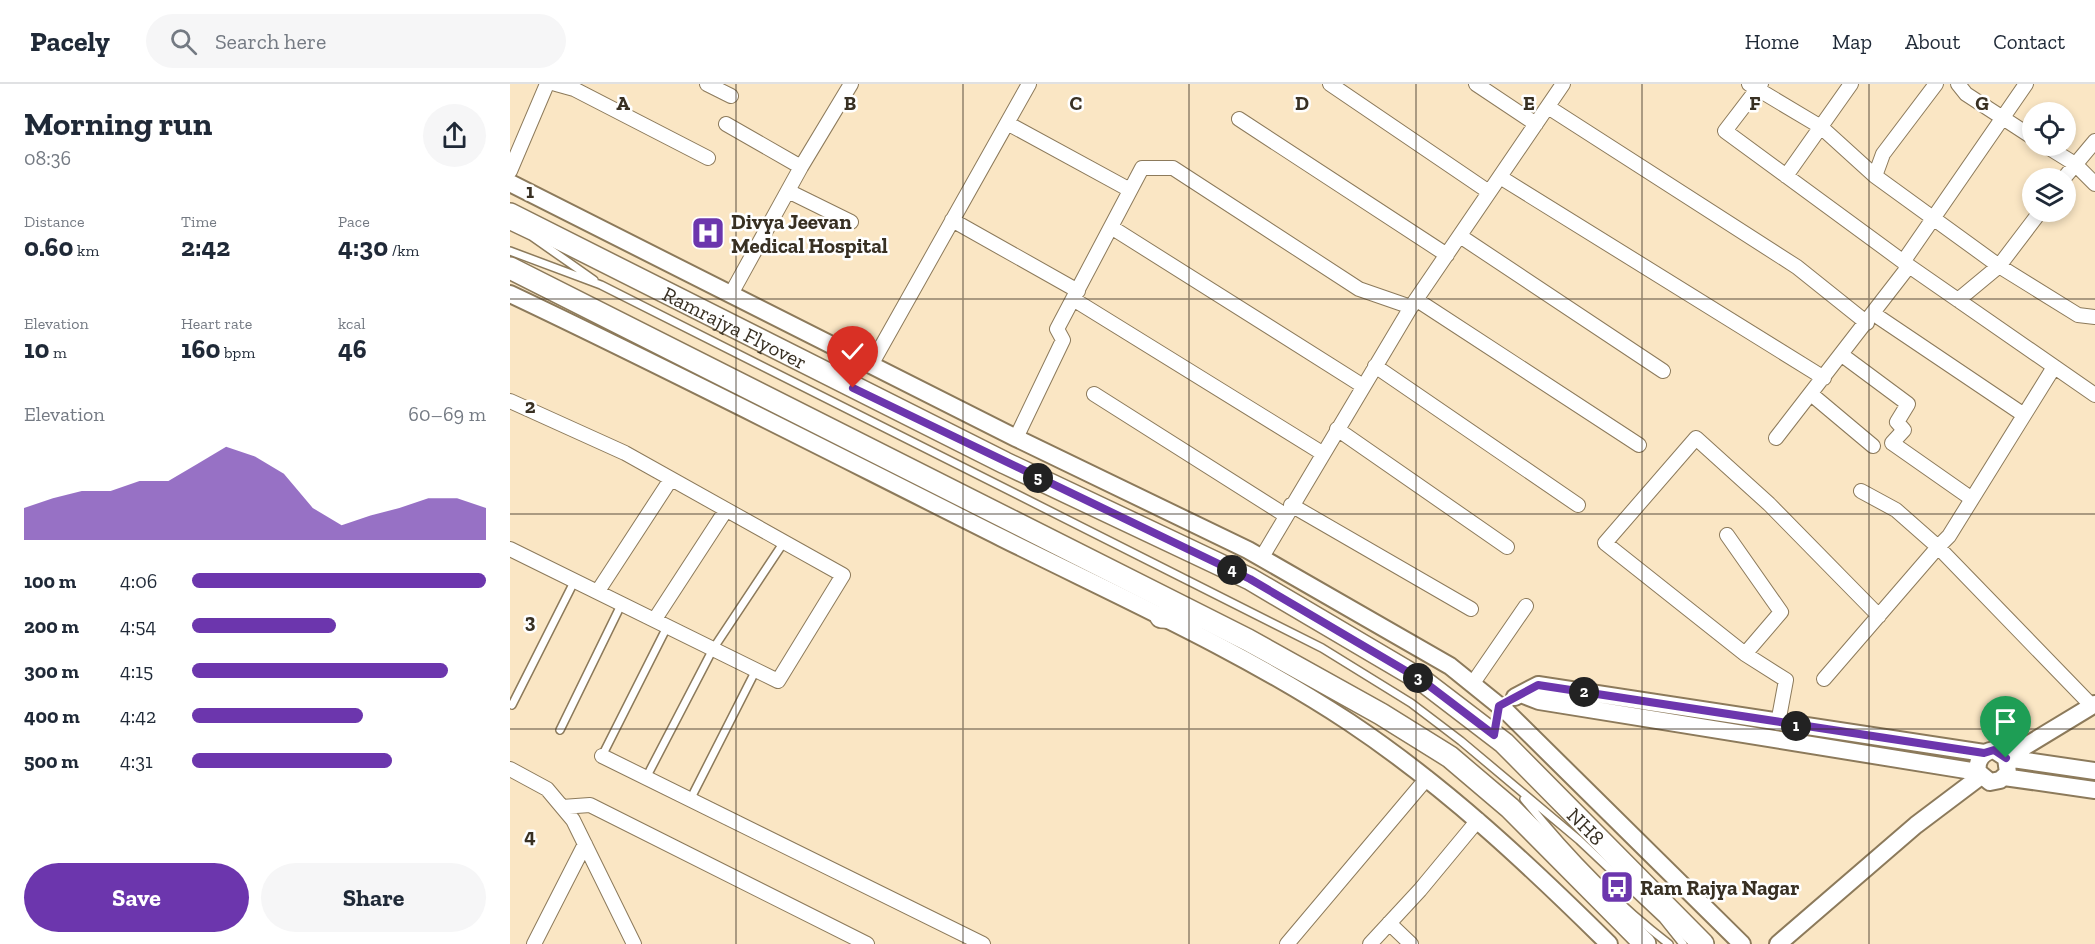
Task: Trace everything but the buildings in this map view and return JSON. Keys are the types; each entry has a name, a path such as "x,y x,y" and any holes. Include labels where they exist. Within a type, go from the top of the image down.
{"main road":[{"name":"Ramrajya Flyover","path":"510,214 945,433 1250,579 1423,681 1494,735"},
{"path":"510,268 1207,620 1381,714 1450,757 1510,808 1645,944"},
{"path":"1161,617 1207,620"},
{"name":"NH8","path":"1494,735 1703,944"}],"street":[{"path":"510,171 547,84"},
{"path":"556,84 574,89 708,158"},
{"path":"707,84 730,96"},
{"path":"731,294 801,167 851,84"},
{"path":"871,365 1029,84"},
{"path":"1330,84 1489,192"},
{"path":"1476,84 1536,124"},
{"path":"1262,557 1322,453 1414,304 1563,84"},
{"path":"1786,176 1851,84"},
{"path":"1875,176 1882,154 1936,84"},
{"path":"1958,84 1966,94 2022,131"},
{"path":"1776,438 1871,318 1932,218 1970,167 2001,117 2026,84"},
{"path":"2094,392 2054,367 1906,264 1725,131 1756,85 1821,127 1875,176 1999,266 2078,315 2095,317"},
{"path":"1548,107 2024,415"},
{"path":"1239,119 1447,255"},
{"path":"1007,123 1130,190"},
{"path":"726,124 801,167"},
{"path":"2071,168 2095,141"},
{"path":"2062,156 2095,183"},
{"path":"1016,438 1063,340 1057,329 1142,168 1173,168 1359,289 1414,304 1638,445"},
{"path":"1500,177 1824,378"},
{"path":"510,183 1016,438 1262,557 1450,666 1499,706 1742,944"},
{"path":"788,191 851,222"},
{"path":"952,220 1076,295 1322,453"},
{"path":"1958,300 1999,266 2032,222"},
{"path":"1111,227 1363,386"},
{"path":"1460,236 1663,371"},
{"path":"510,294 611,341 1161,617 1274,677 1331,711 1427,778 1521,857 1609,944"},
{"path":"1842,355 1908,404 1897,422 1904,430 1893,443 1972,500"},
{"path":"1376,366 1578,505"},
{"path":"1824,679 1949,536 2054,367"},
{"path":"1094,394 1288,510 1471,609"},
{"path":"1811,394 1873,446"},
{"path":"510,401 624,453 843,575 778,681 510,549"},
{"path":"1337,429 1507,547"},
{"path":"1779,723 1785,680 1744,654 1605,543 1696,438 1769,504 1879,616"},
{"path":"598,591 671,479"},
{"path":"1861,491 1896,510 1938,547 2093,705 2006,758"},
{"path":"655,619 726,510"},
{"path":"1727,535 1781,612 1744,654"},
{"path":"1472,682 1526,606"},
{"path":"1499,706 1538,685 1984,753 1994,750 2006,758 2095,771"},
{"path":"1521,694 1539,701 1980,774 1995,782 2004,777 2009,767 2006,758"},
{"path":"1494,735 1499,706"},
{"path":"1980,774 1978,762 1984,753"},
{"path":"602,756 691,798 966,940 983,944"},
{"path":"510,769 547,789 573,820 634,944"},
{"path":"1778,944 1916,825 1980,774"},
{"path":"2004,777 2095,790"},
{"path":"1287,944 1427,778"},
{"path":"562,807 590,805 867,944"},
{"path":"1370,944 1420,890 1478,820"},
{"path":"534,944 585,843"},
{"path":"1389,923 1411,944"}],"lane":[{"path":"510,226 531,236 601,285"},
{"path":"510,251 601,285 1322,648 1411,703 1513,785 1579,840 1663,919 1683,944"},
{"path":"648,777 713,649 784,542"},
{"path":"512,705 575,580"},
{"path":"560,730 622,603"},
{"path":"602,756 668,626"},
{"path":"691,798 756,670"},
{"path":"1513,785 1565,849 1648,928 1669,944"}],"place":[{"name":"Divya Jeevan Medical Hospital","path":"708,233"},
{"name":"Ram Rajya Nagar","path":"1617,887"}],"route":[{"path":"853,388 1250,579 1423,681 1494,735 1499,706 1538,685 1984,753 1994,750 1999,751 2006,758"}]}
